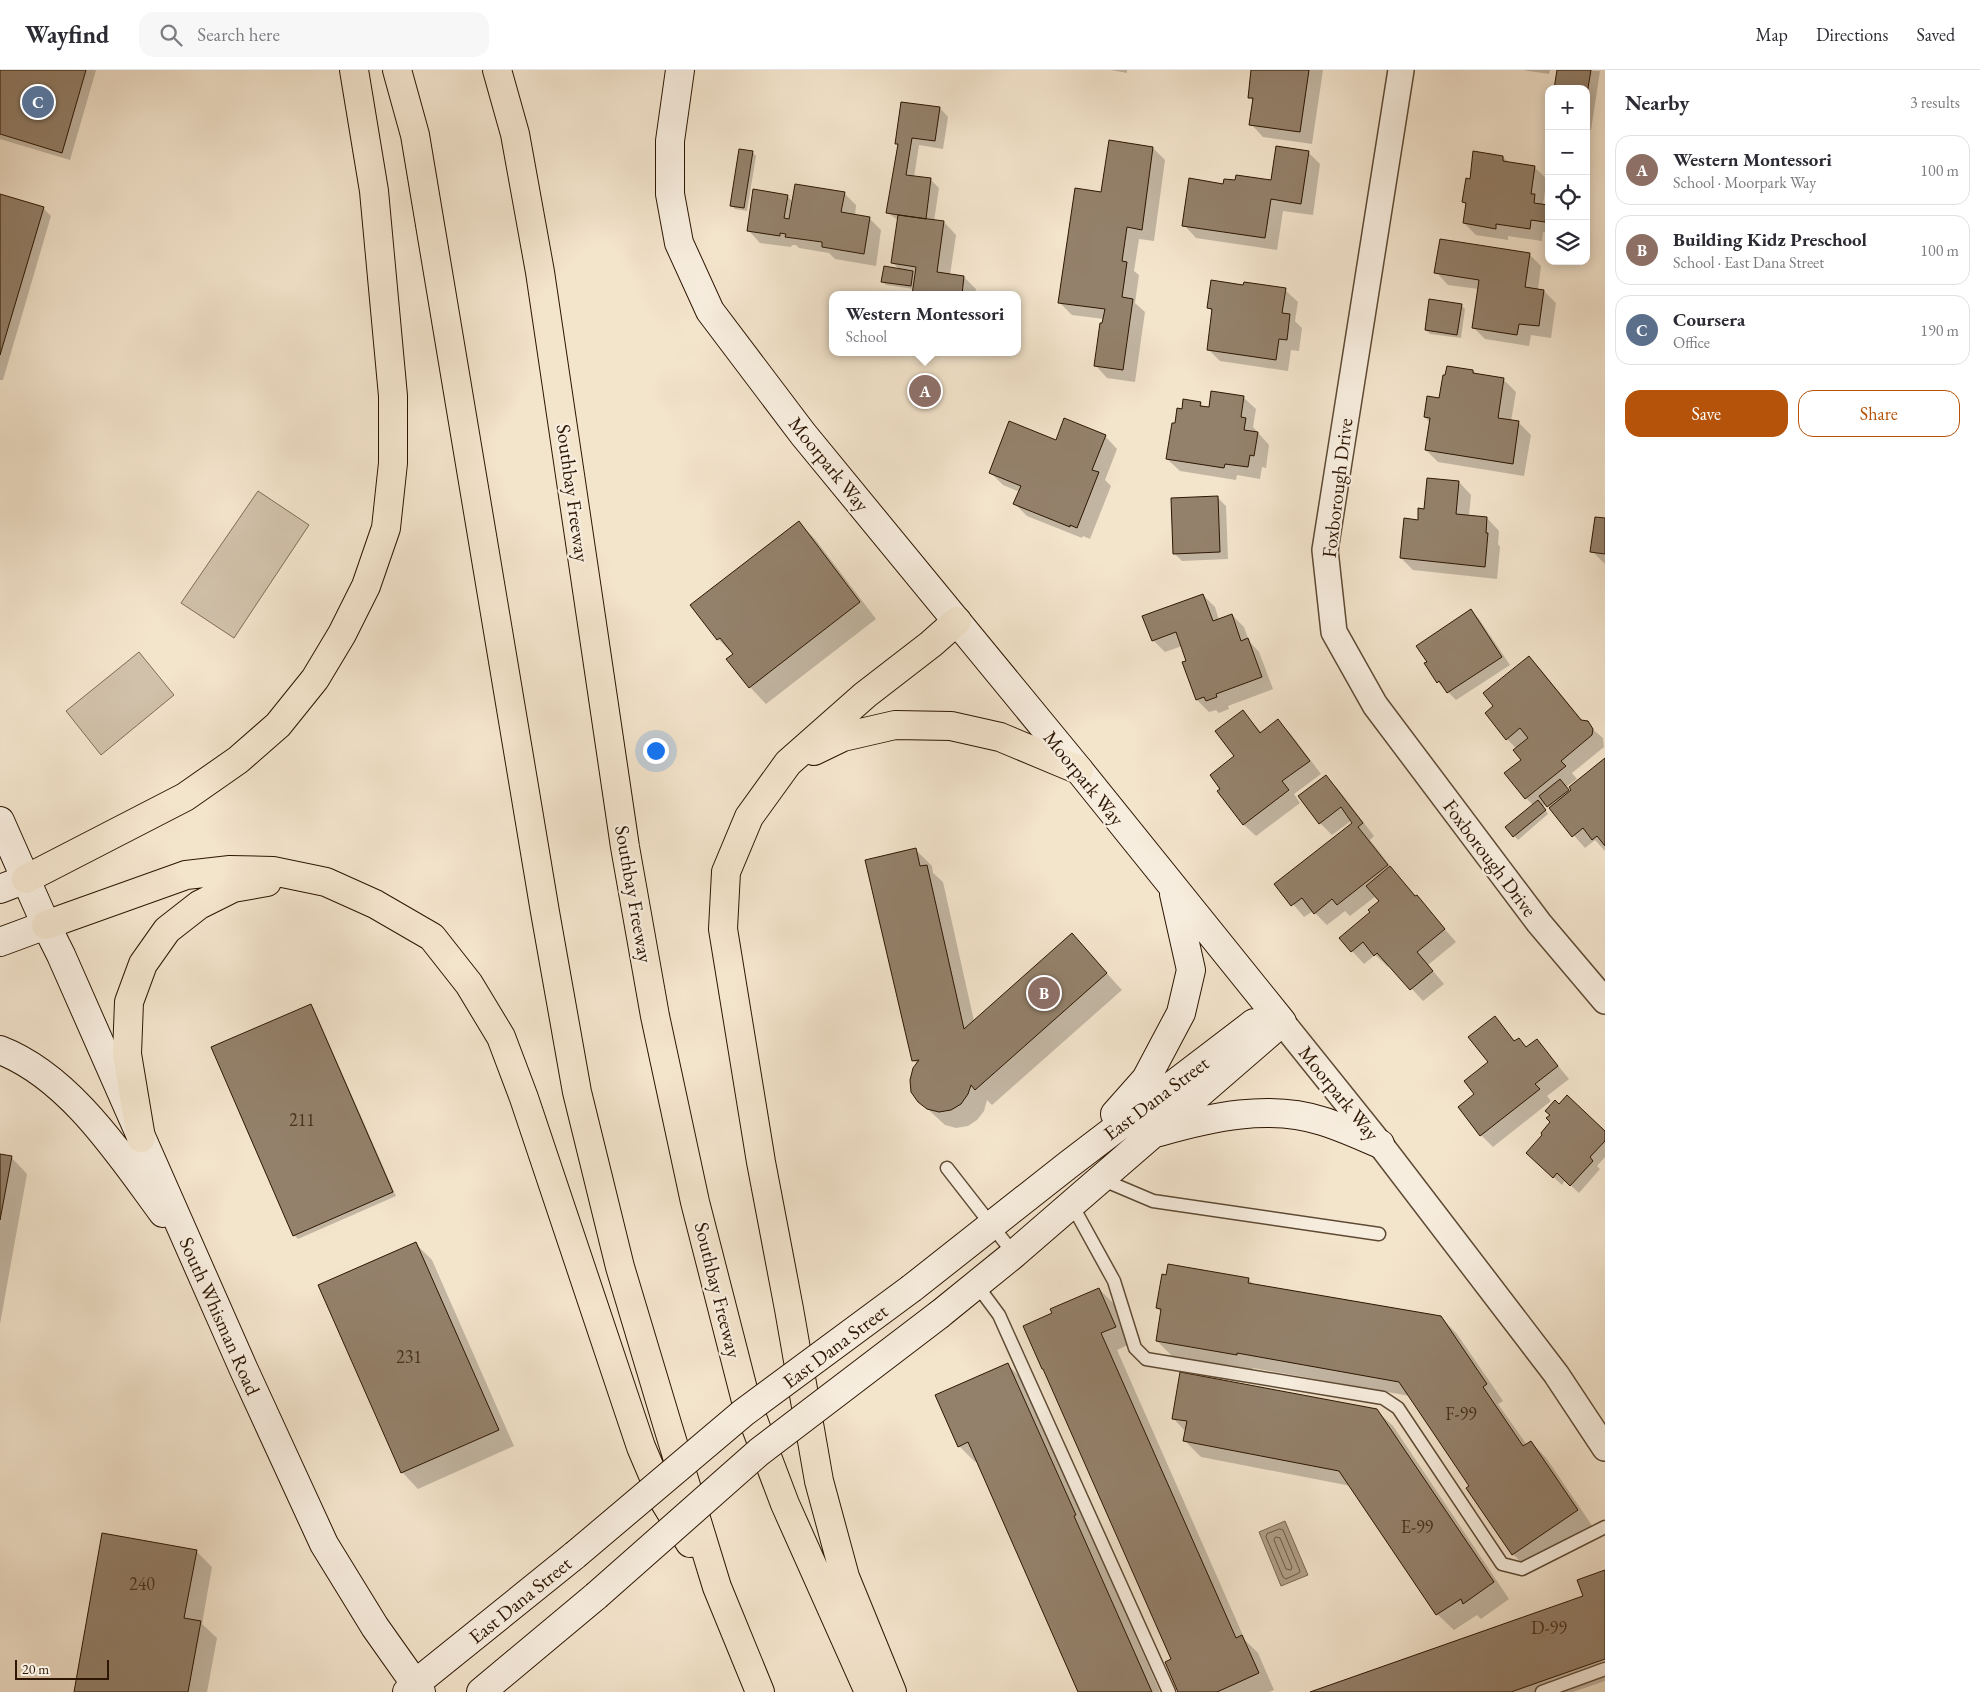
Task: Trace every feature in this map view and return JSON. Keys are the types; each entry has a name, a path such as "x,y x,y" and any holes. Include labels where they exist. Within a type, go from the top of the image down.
{"highway":[{"path":"26,879 185,798 238,760 278,725 315,680 342,634 366,586 386,528 393,463 393,396 374,191 354,70"},
{"path":"397,70 414,136 577,1092 620,1267 717,1587 760,1692"},
{"name":"Southbay Freeway","path":"497,70 515,134 540,272 625,847 655,1016 696,1202 746,1401 785,1504 869,1692"},
{"path":"892,1692 845,1577 819,1481 761,1162 723,929 726,872 749,817 788,763 866,695 957,621"},
{"path":"788,763 843,737 895,725 951,726 1000,737 1079,770"},
{"path":"46,925 186,874 230,870 273,871 326,882 374,904 432,937 469,984 501,1037 524,1098 641,1447 664,1501 717,1587"},
{"path":"141,1138 127,1054 129,1002 144,964 167,930 199,904 233,888 272,881 324,886 374,904"}],"main road":[{"name":"Moorpark Way","path":"680,70 670,141 670,194 680,243 710,311 802,434 1079,770 1277,1016"},
{"name":"South Whisman Road","path":"0,820 46,925 62,955 248,1379 324,1544 415,1689"},
{"path":"0,889 26,879"},
{"path":"1068,1165 1146,1080 1181,1013 1191,970 1172,887"},
{"path":"0,942 46,925"},
{"name":"East Dana Street","path":"481,1692 596,1596 759,1452 940,1314 1014,1254 1150,1134 1277,1016"},
{"name":"East Dana Street","path":"415,1689 743,1414 912,1288 1068,1165 1277,1016"},
{"path":"0,1050 14,1056 63,1090 109,1140 194,1255"},
{"path":"1150,1134 1199,1121 1268,1112 1322,1120 1380,1144"}],"street":[{"name":"Foxborough Drive","path":"1401,70 1326,550 1334,632 1375,705 1539,923 1605,1001"},
{"name":"Moorpark Way","path":"1277,1016 1380,1144 1556,1374 1605,1448"}],"lane":[{"path":"947,1168 1014,1254"},
{"path":"1100,1178 1153,1201 1379,1234"},
{"path":"1071,1203 1114,1281 1136,1348 1146,1359 1383,1398 1398,1408 1502,1564 1522,1569 1605,1527"},
{"path":"976,1284 999,1315 1169,1692"},
{"path":"1542,1692 1605,1669"}],"shaded area":[{"path":"258,491 309,525 234,638 181,603"},
{"path":"139,652 174,695 101,755 66,711"}],"water":[{"path":"1285,1521 1308,1575 1281,1586 1259,1532"}],"building":[{"path":"0,70 86,70 62,153 0,134"},
{"path":"1251,70 1309,70 1300,132 1249,125 1253,98 1248,98"},
{"path":"1557,70 1591,70 1588,85 1555,85"},
{"path":"901,102 940,107 935,141 912,138 906,175 931,178 926,219 886,213 898,144 895,144"},
{"path":"1109,140 1153,147 1142,230 1127,227 1122,261 1127,262 1122,297 1133,299 1123,370 1094,366 1100,323 1102,323 1105,309 1058,303 1075,188 1101,192"},
{"path":"1276,146 1309,151 1301,204 1271,199 1265,238 1182,226 1189,178 1223,184 1224,179 1235,180 1236,175 1271,180"},
{"path":"739,149 753,151 744,208 730,206"},
{"path":"1473,151 1503,156 1503,161 1535,166 1531,194 1535,194 1534,203 1545,205 1545,222 1531,220 1530,229 1496,224 1496,229 1463,223 1466,203 1462,202 1466,178 1470,179"},
{"path":"795,184 845,192 841,212 870,217 864,254 822,247 822,242 785,237 786,234 780,233 780,236 747,231 753,189 788,195 784,218 789,219"},
{"path":"0,194 44,207 0,355"},
{"path":"898,215 944,221 937,272 964,276 962,291 913,291 916,267 891,263"},
{"path":"1440,239 1530,253 1525,287 1544,290 1539,326 1519,324 1517,335 1472,328 1479,280 1434,273"},
{"path":"884,266 913,271 911,286 881,282"},
{"path":"1211,280 1243,285 1244,282 1286,288 1282,313 1290,314 1287,340 1279,339 1276,360 1207,350 1212,309 1207,308"},
{"path":"1429,299 1462,304 1457,335 1425,330"},
{"path":"1447,366 1504,378 1498,418 1519,421 1513,464 1425,450 1430,418 1424,417 1427,396 1439,398 1443,375 1445,375"},
{"path":"1211,391 1244,396 1241,417 1246,418 1244,430 1258,432 1254,456 1250,455 1248,467 1225,464 1224,468 1166,459 1172,423 1175,423 1177,408 1182,409 1183,399 1201,402 1200,406 1209,407"},
{"path":"1064,418 1106,435 1092,470 1099,472 1077,528 1070,525 1070,527 1013,504 1021,486 989,473 1009,421 1056,440"},
{"path":"1427,478 1459,481 1456,514 1487,517 1486,533 1488,533 1485,567 1400,558 1404,518 1418,520 1418,508 1424,509"},
{"path":"1218,496 1220,552 1173,554 1171,498"},
{"path":"1595,517 1605,518 1605,554 1590,552"},
{"path":"799,521 860,602 749,688 726,659 733,654 720,638 717,640 690,605"},
{"path":"1203,594 1213,621 1232,614 1241,641 1248,638 1262,677 1216,694 1217,697 1206,701 1204,697 1196,700 1182,662 1186,661 1176,632 1152,641 1142,616"},
{"path":"1471,609 1502,657 1447,693 1439,681 1437,683 1424,663 1427,662 1416,646"},
{"path":"1529,656 1581,720 1588,721 1593,729 1592,735 1561,761 1566,766 1525,799 1504,773 1521,760 1513,750 1528,738 1520,728 1506,740 1485,713 1493,706 1483,693"},
{"path":"1243,710 1260,733 1278,719 1310,761 1282,781 1289,790 1243,825 1217,791 1220,789 1210,775 1234,756 1215,731"},
{"path":"1605,758 1605,846 1597,836 1592,840 1583,828 1572,837 1549,808 1571,790 1569,787"},
{"path":"1326,775 1363,823 1358,827 1388,865 1337,905 1332,899 1314,914 1302,898 1291,906 1274,884 1352,823 1341,807 1319,824 1298,796"},
{"path":"1560,779 1569,790 1547,807 1539,796"},
{"path":"1538,800 1546,810 1513,837 1505,827"},
{"path":"916,848 920,866 927,865 964,1029 1072,933 1107,973 975,1090 971,1085 968,1094 961,1104 951,1110 939,1112 927,1109 918,1102 911,1092 910,1080 913,1068 919,1060 912,1061 865,860"},
{"path":"1390,866 1445,929 1417,952 1433,971 1410,990 1377,953 1374,956 1363,942 1351,952 1339,938 1370,912 1368,910 1379,901 1366,886"},
{"path":"311,1004 393,1192 293,1236 211,1047"},
{"path":"1495,1016 1514,1041 1519,1038 1526,1047 1537,1039 1558,1066 1535,1084 1540,1089 1480,1136 1458,1107 1474,1094 1464,1081 1488,1062 1468,1037"},
{"path":"1567,1095 1605,1131 1605,1141 1590,1157 1593,1161 1570,1186 1557,1173 1553,1178 1526,1153 1542,1135 1541,1133 1550,1122 1546,1118 1550,1115 1545,1111 1555,1100 1559,1104"},
{"path":"0,1154 12,1156 0,1220"},
{"path":"416,1242 499,1430 401,1473 318,1285"},
{"path":"1168,1264 1249,1278 1248,1283 1441,1316 1487,1384 1483,1387 1523,1446 1531,1441 1578,1510 1512,1555 1466,1488 1469,1486 1399,1382 1237,1353 1237,1355 1156,1341 1161,1309 1156,1308 1162,1274 1166,1275"},
{"path":"1099,1288 1116,1327 1101,1333 1236,1638 1242,1635 1259,1673 1217,1692 1178,1692 1165,1662 1171,1659 1023,1326 1052,1313 1050,1309"},
{"path":"1008,1363 1152,1692 1078,1692 968,1442 958,1447 935,1395"},
{"path":"1180,1372 1377,1409 1494,1582 1463,1604 1461,1599 1436,1615 1339,1471 1183,1441 1187,1421 1172,1419"},
{"path":"102,1533 197,1550 184,1618 201,1621 188,1692 74,1692"},
{"path":"1605,1570 1605,1659 1511,1692 1310,1692 1583,1596 1577,1580"}],"place":[{"name":"Coursera","path":"38,102"},
{"name":"Western Montessori","path":"925,391"},
{"name":"Building Kidz Preschool","path":"1044,993"}]}
